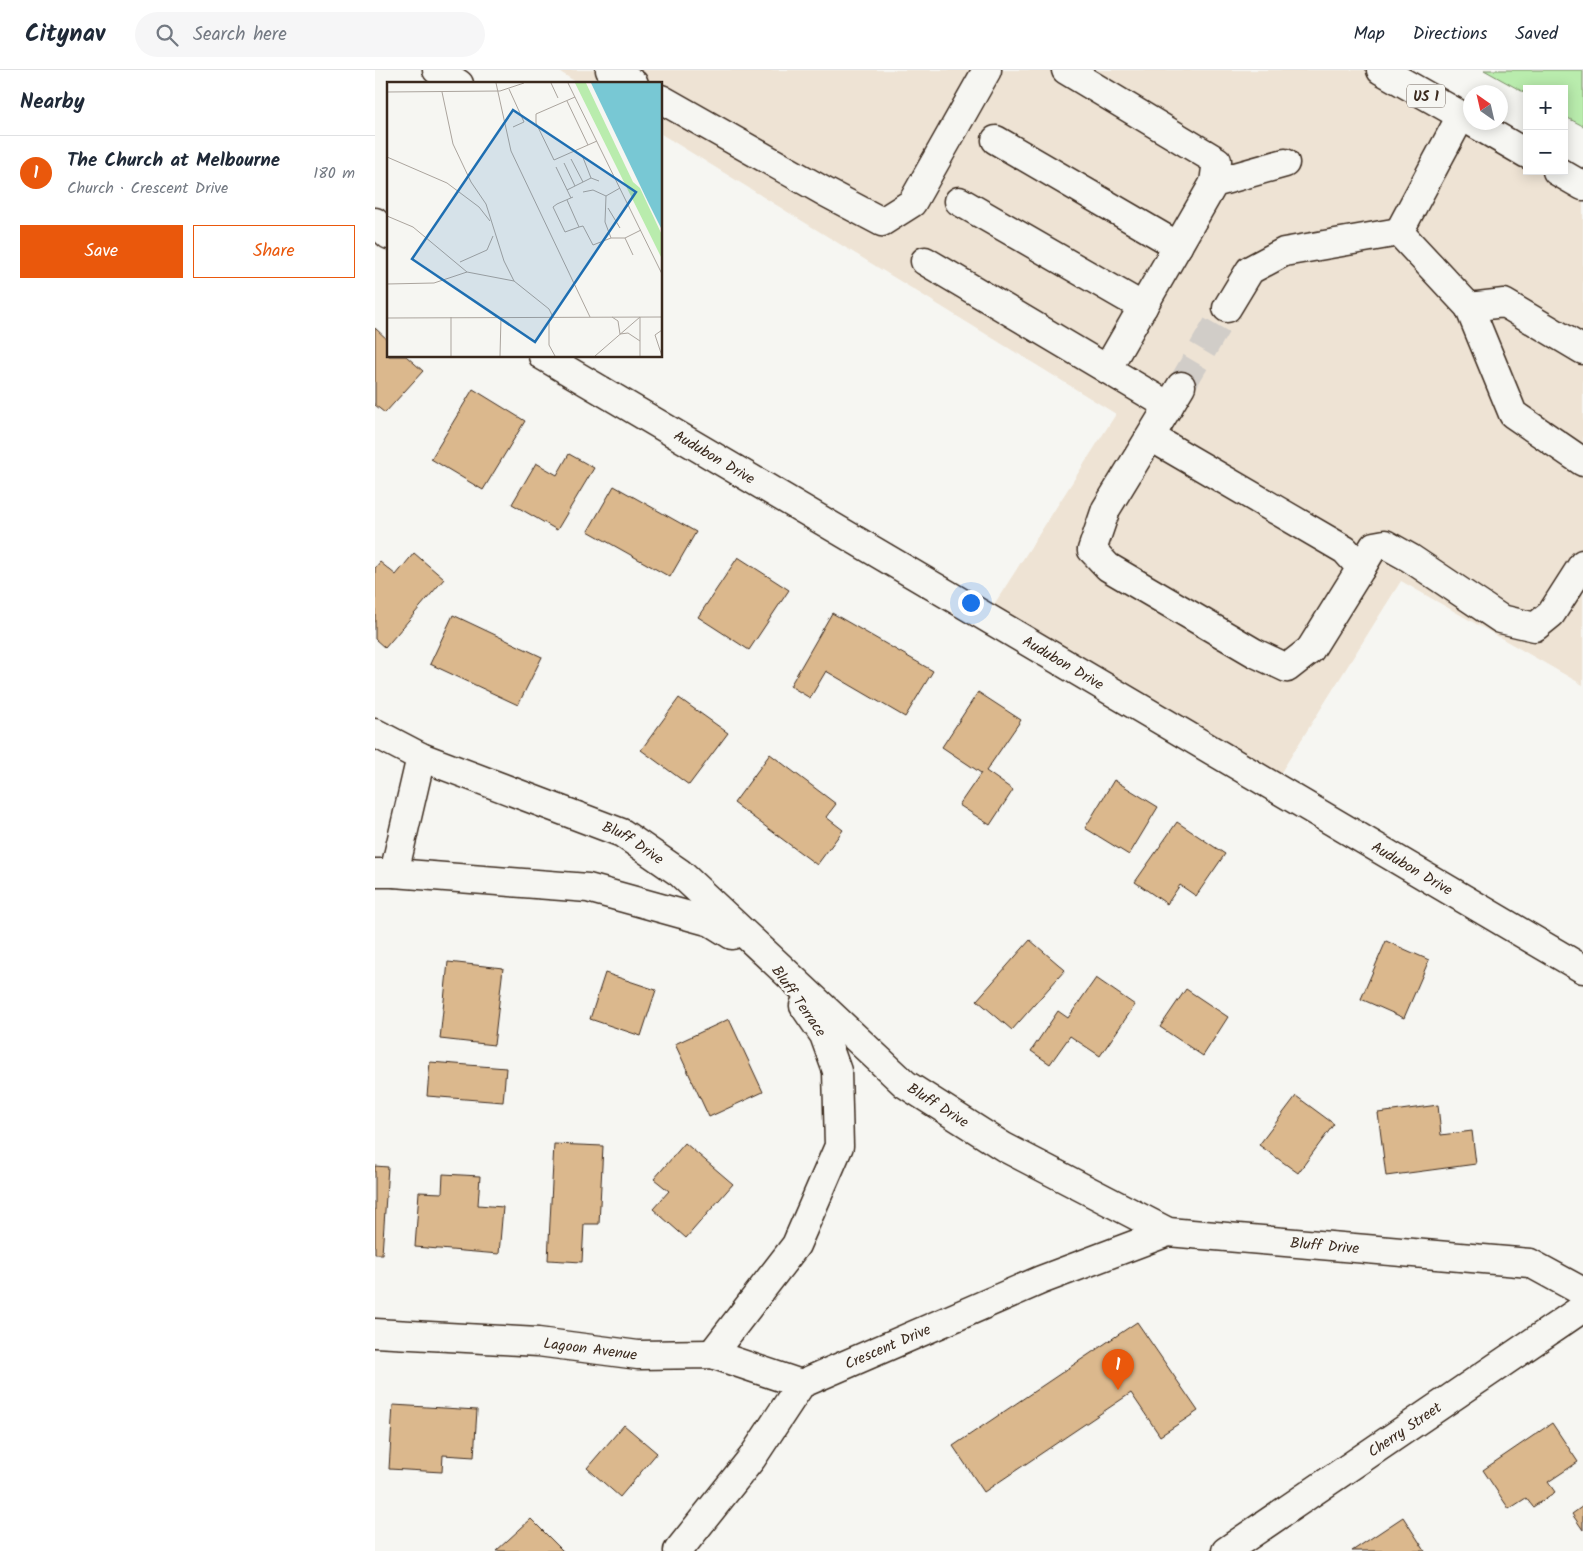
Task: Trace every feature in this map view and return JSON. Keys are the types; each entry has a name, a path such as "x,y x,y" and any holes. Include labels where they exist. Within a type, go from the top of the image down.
{"street":[{"path":"437,70 456,82"},
{"path":"609,70 630,82"},
{"path":"663,100 882,222 911,203 987,70"},
{"path":"1066,70 1217,161 1214,183 1107,369"},
{"name":"US 1","path":"1381,70 1463,117"},
{"path":"1227,308 1250,270 1283,252 1399,232 1463,128"},
{"name":"US 1","path":"1485,130 1523,152"},
{"path":"996,140 1178,246"},
{"path":"1214,183 1285,163"},
{"path":"1564,175 1583,186"},
{"path":"959,201 1143,307"},
{"path":"375,222 387,233"},
{"path":"1399,232 1469,307 1513,414 1583,462"},
{"path":"925,262 1107,369 1175,396 1105,510 1093,550 1108,567 1255,653 1287,668 1310,650 1374,546 1385,544 1410,558 1501,618 1535,627 1551,614 1583,564"},
{"path":"1469,307 1503,303 1583,350"},
{"name":"Audubon Drive","path":"546,358 1583,969"},
{"path":"1151,437 1345,550 1361,568"},
{"name":"Bluff Drive","path":"375,733 421,757 623,833 680,874 905,1084 1004,1147 1168,1232 1530,1263 1583,1292"},
{"path":"384,873 421,757"},
{"name":"Bluff Terrace","path":"384,873 588,888 711,922 774,963 824,1035 837,1071 839,1146 795,1245 712,1354"},
{"name":"Crescent Drive","path":"801,1384 1041,1280 1168,1232"},
{"name":"Cherry Street","path":"1239,1548 1583,1308"},
{"name":"Lagoon Avenue","path":"375,1333 539,1342 638,1354 712,1354 801,1384"},
{"path":"678,1551 752,1458 801,1384"}],"shaded area":[{"path":"557,70 1388,70 1463,114 1463,130 1491,130 1523,149 1523,175 1568,175 1583,184 1583,685 1401,581 1273,785 986,617 1116,414 663,135 663,82 576,82"}],"green space":[{"path":"1484,70 1583,70 1583,126 1568,118 1568,85 1523,85 1523,92"}],"building":[{"path":"375,328 387,339 387,358 408,358 423,371 385,413 375,405"},
{"path":"473,389 525,421 483,490 431,459"},
{"path":"569,454 594,468 557,530 512,504 536,463 557,475"},
{"path":"614,486 696,532 670,577 588,531"},
{"path":"414,553 444,579 385,648 375,639 375,568 380,562 396,575"},
{"path":"738,557 789,590 749,650 698,617"},
{"path":"832,613 933,671 905,717 826,671 810,698 790,686"},
{"path":"453,615 542,657 518,705 430,664"},
{"path":"978,692 1021,720 986,771 1013,790 990,825 959,805 981,773 942,747"},
{"path":"679,698 728,733 689,785 641,750"},
{"path":"770,754 836,804 826,817 843,830 817,865 734,803"},
{"path":"1114,780 1158,807 1129,855 1085,828"},
{"path":"1177,822 1225,854 1196,896 1180,885 1167,904 1135,882"},
{"path":"1030,940 1065,970 1012,1030 977,1000"},
{"path":"1386,941 1429,960 1404,1018 1361,999"},
{"path":"448,962 503,968 494,1045 440,1039"},
{"path":"605,973 656,990 641,1036 590,1019"},
{"path":"1096,978 1135,1005 1100,1056 1070,1036 1050,1064 1031,1051 1058,1011 1068,1018"},
{"path":"1186,989 1228,1017 1203,1056 1160,1027"},
{"path":"729,1019 763,1092 709,1117 675,1044"},
{"path":"430,1062 506,1068 503,1102 427,1096"},
{"path":"1296,1096 1334,1124 1298,1173 1259,1145"},
{"path":"1438,1105 1441,1135 1472,1131 1476,1164 1386,1176 1378,1113"},
{"path":"685,1143 733,1184 686,1238 653,1209 669,1191 654,1179"},
{"path":"554,1144 603,1146 599,1224 584,1224 582,1262 548,1260"},
{"path":"375,1166 388,1167 382,1254 375,1254"},
{"path":"443,1174 480,1176 478,1205 503,1207 499,1254 415,1247 419,1192 442,1193"},
{"path":"1137,1322 1198,1411 1160,1436 1131,1393 984,1492 953,1446"},
{"path":"393,1405 477,1410 474,1457 443,1455 442,1472 389,1469"},
{"path":"1552,1423 1578,1462 1548,1482 1555,1492 1533,1507 1526,1498 1509,1509 1483,1470"},
{"path":"624,1425 657,1453 620,1497 587,1468"},
{"path":"1583,1506 1583,1530 1572,1514"},
{"path":"1403,1517 1425,1551 1352,1551"},
{"path":"531,1519 563,1551 496,1551"}],"tunnel":[{"path":"1181,386 1227,308"}],"place":[{"name":"The Church at Melbourne","path":"1118,1390"}]}
